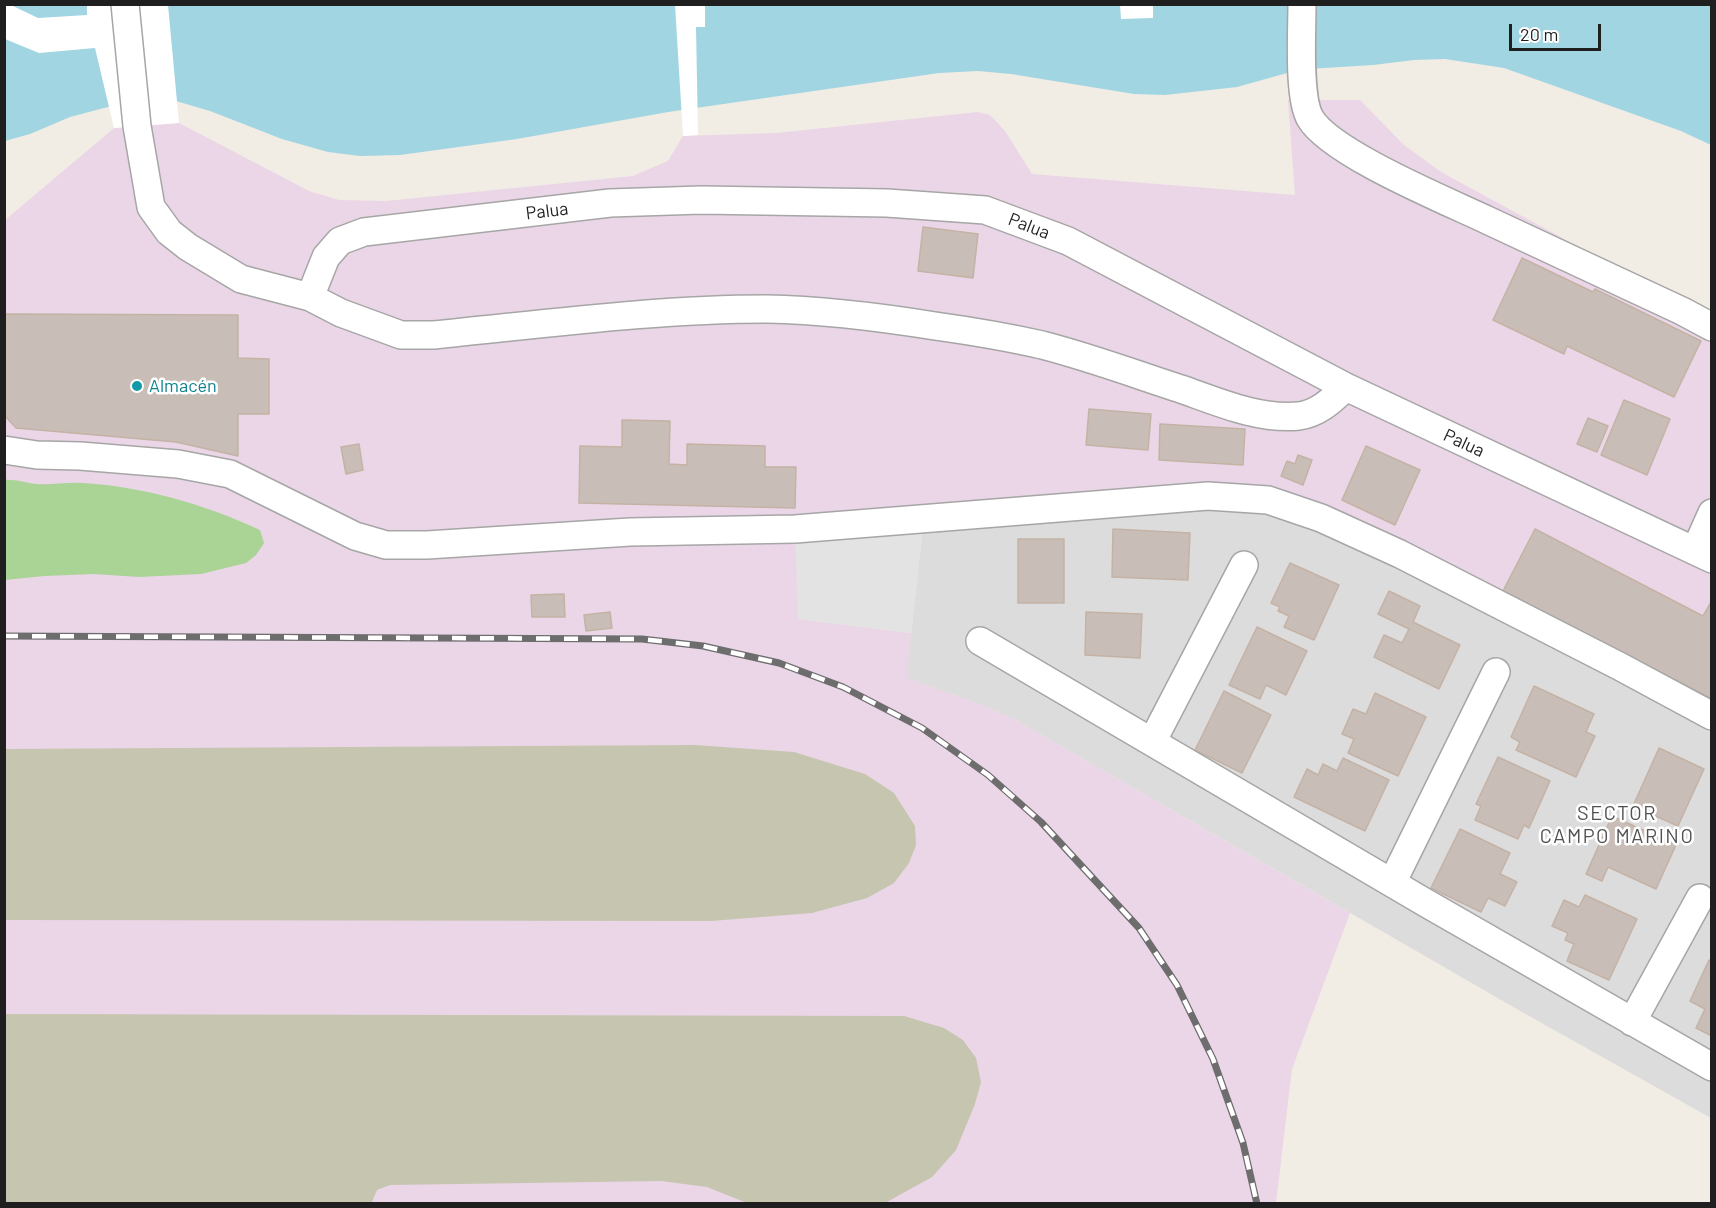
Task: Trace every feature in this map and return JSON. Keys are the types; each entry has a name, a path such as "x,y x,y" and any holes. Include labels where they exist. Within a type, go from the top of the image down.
{"street":[{"path":"125,4 137,126 151,207 169,231 188,247 241,279 310,297 341,314 376,328 401,335 434,335 653,313 767,309 866,315 1040,345 1099,362 1240,410 1276,416 1300,416 1319,410 1346,387"},
{"path":"1302,4 1304,100 1310,118 1324,133 1344,148 1401,180 1712,327"},
{"name":"Palua","path":"310,297 326,256 340,241 364,232 610,203 701,200 887,203 985,210 1068,241 1346,387 1703,555"},
{"path":"4,450 37,455 178,464 230,474 355,536 386,545 427,545 630,532 795,529 1208,496 1268,500 1321,518 1400,554 1712,716"},
{"path":"1703,555 1712,513"},
{"path":"1152,742 1244,565"},
{"path":"980,641 1392,884 1712,1067"},
{"path":"1392,884 1496,672"},
{"path":"1632,1022 1700,898"}],"shaded area":[{"path":"1288,100 1360,100 1404,145 1441,172 1590,253 1711,310 1711,716 1268,500 795,529 799,619 911,633 907,678 1014,719 1350,913 1292,1069 1276,1203 5,1203 4,221 114,128 179,123 309,191 339,200 386,201 633,176 668,161 683,136 776,133 978,112 990,115 1005,131 1032,174 1295,195"},
{"path":"1268,500 1711,716 1711,1118 1522,1012 1014,719 906,678 924,518"},
{"path":"924,518 911,633 798,619 795,529"},
{"path":"695,745 794,752 865,774 894,793 915,826 916,845 909,863 894,883 867,898 812,913 711,921 5,920 5,749"},
{"path":"5,1014 904,1016 944,1028 963,1040 976,1058 981,1082 975,1104 956,1150 932,1177 885,1203 747,1203 707,1187 661,1181 390,1185 377,1190 371,1204 5,1203"}],"green space":[{"path":"4,480 36,484 106,485 174,498 217,512 260,530 264,543 256,555 246,563 201,574 139,577 94,574 5,580"}],"water":[{"path":"5,5 1711,5 1711,145 1681,131 1504,68 1445,59 1308,69 1237,87 1165,95 1134,94 1011,74 978,71 939,73 668,112 517,139 400,155 360,156 328,152 282,139 210,111 176,101 123,103 70,117 30,134 5,141"}],"pier":[{"path":"4,5 11,5 38,18 87,15 87,5 168,5 179,123 114,128 95,48 39,53 5,39"},
{"path":"675,5 705,5 705,27 696,27 698,135 683,136"},
{"path":"1120,5 1153,5 1153,18 1121,19"}],"building":[{"path":"923,227 978,234 973,278 918,271"},
{"path":"1522,258 1593,292 1595,289 1701,341 1674,397 1567,346 1564,354 1493,320"},
{"name":"Almacén","path":"4,314 238,315 238,358 269,359 269,414 238,414 238,456 176,442 16,428 4,415"},
{"path":"1624,400 1670,419 1647,475 1601,455"},
{"path":"1089,409 1151,414 1148,450 1086,445"},
{"path":"1588,418 1608,426 1597,452 1577,444"},
{"path":"622,420 670,421 669,464 687,465 687,444 765,446 765,467 796,467 795,508 579,503 580,446 622,447"},
{"path":"1160,424 1245,429 1243,465 1159,460"},
{"path":"359,444 363,470 346,474 341,447"},
{"path":"1366,446 1420,470 1395,525 1342,500"},
{"path":"1298,455 1312,460 1303,485 1281,476 1287,461 1295,464"},
{"path":"1113,529 1190,533 1188,580 1112,577"},
{"path":"1535,529 1703,616 1712,600 1712,699 1503,591"},
{"path":"1018,539 1064,539 1064,603 1018,603"},
{"path":"1290,563 1339,585 1314,640 1284,627 1289,616 1278,611 1280,607 1271,603"},
{"path":"1389,591 1420,606 1413,622 1460,645 1439,689 1374,657 1384,635 1402,643 1409,629 1378,614"},
{"path":"564,594 565,617 532,617 531,595"},
{"path":"610,612 612,628 586,631 584,615"},
{"path":"1086,612 1142,614 1140,658 1085,655"},
{"path":"1257,627 1307,651 1286,695 1266,685 1260,699 1229,685"},
{"path":"1534,686 1594,714 1586,732 1595,736 1576,777 1516,750 1520,742 1511,737"},
{"path":"1224,691 1271,715 1242,773 1195,750"},
{"path":"1375,693 1426,717 1398,776 1348,753 1354,739 1342,734 1353,709 1366,714"},
{"path":"1659,748 1704,769 1678,826 1633,806"},
{"path":"1498,757 1550,781 1529,828 1524,825 1518,839 1475,820 1481,806 1476,804"},
{"path":"1343,758 1389,780 1365,831 1294,797 1307,769 1318,775 1323,764 1337,771"},
{"path":"1612,816 1676,845 1656,889 1608,867 1602,881 1586,874"},
{"path":"1460,829 1510,853 1500,874 1517,882 1505,906 1488,898 1481,912 1431,888"},
{"path":"1585,895 1637,919 1609,980 1567,961 1574,944 1565,940 1568,933 1552,926 1564,900 1579,907"},
{"path":"1709,960 1712,962 1712,1036 1696,1028 1705,1009 1690,1001"}],"railway":[{"path":"4,636 642,639 703,646 779,663 843,687 922,728 988,775 1041,822 1139,928 1177,985 1213,1059 1243,1143 1257,1204"}],"place":[{"name":"Almacén","path":"137,386"}],"district":[{"name":"SECTOR CAMPO MARINO","path":"1617,824"}]}
